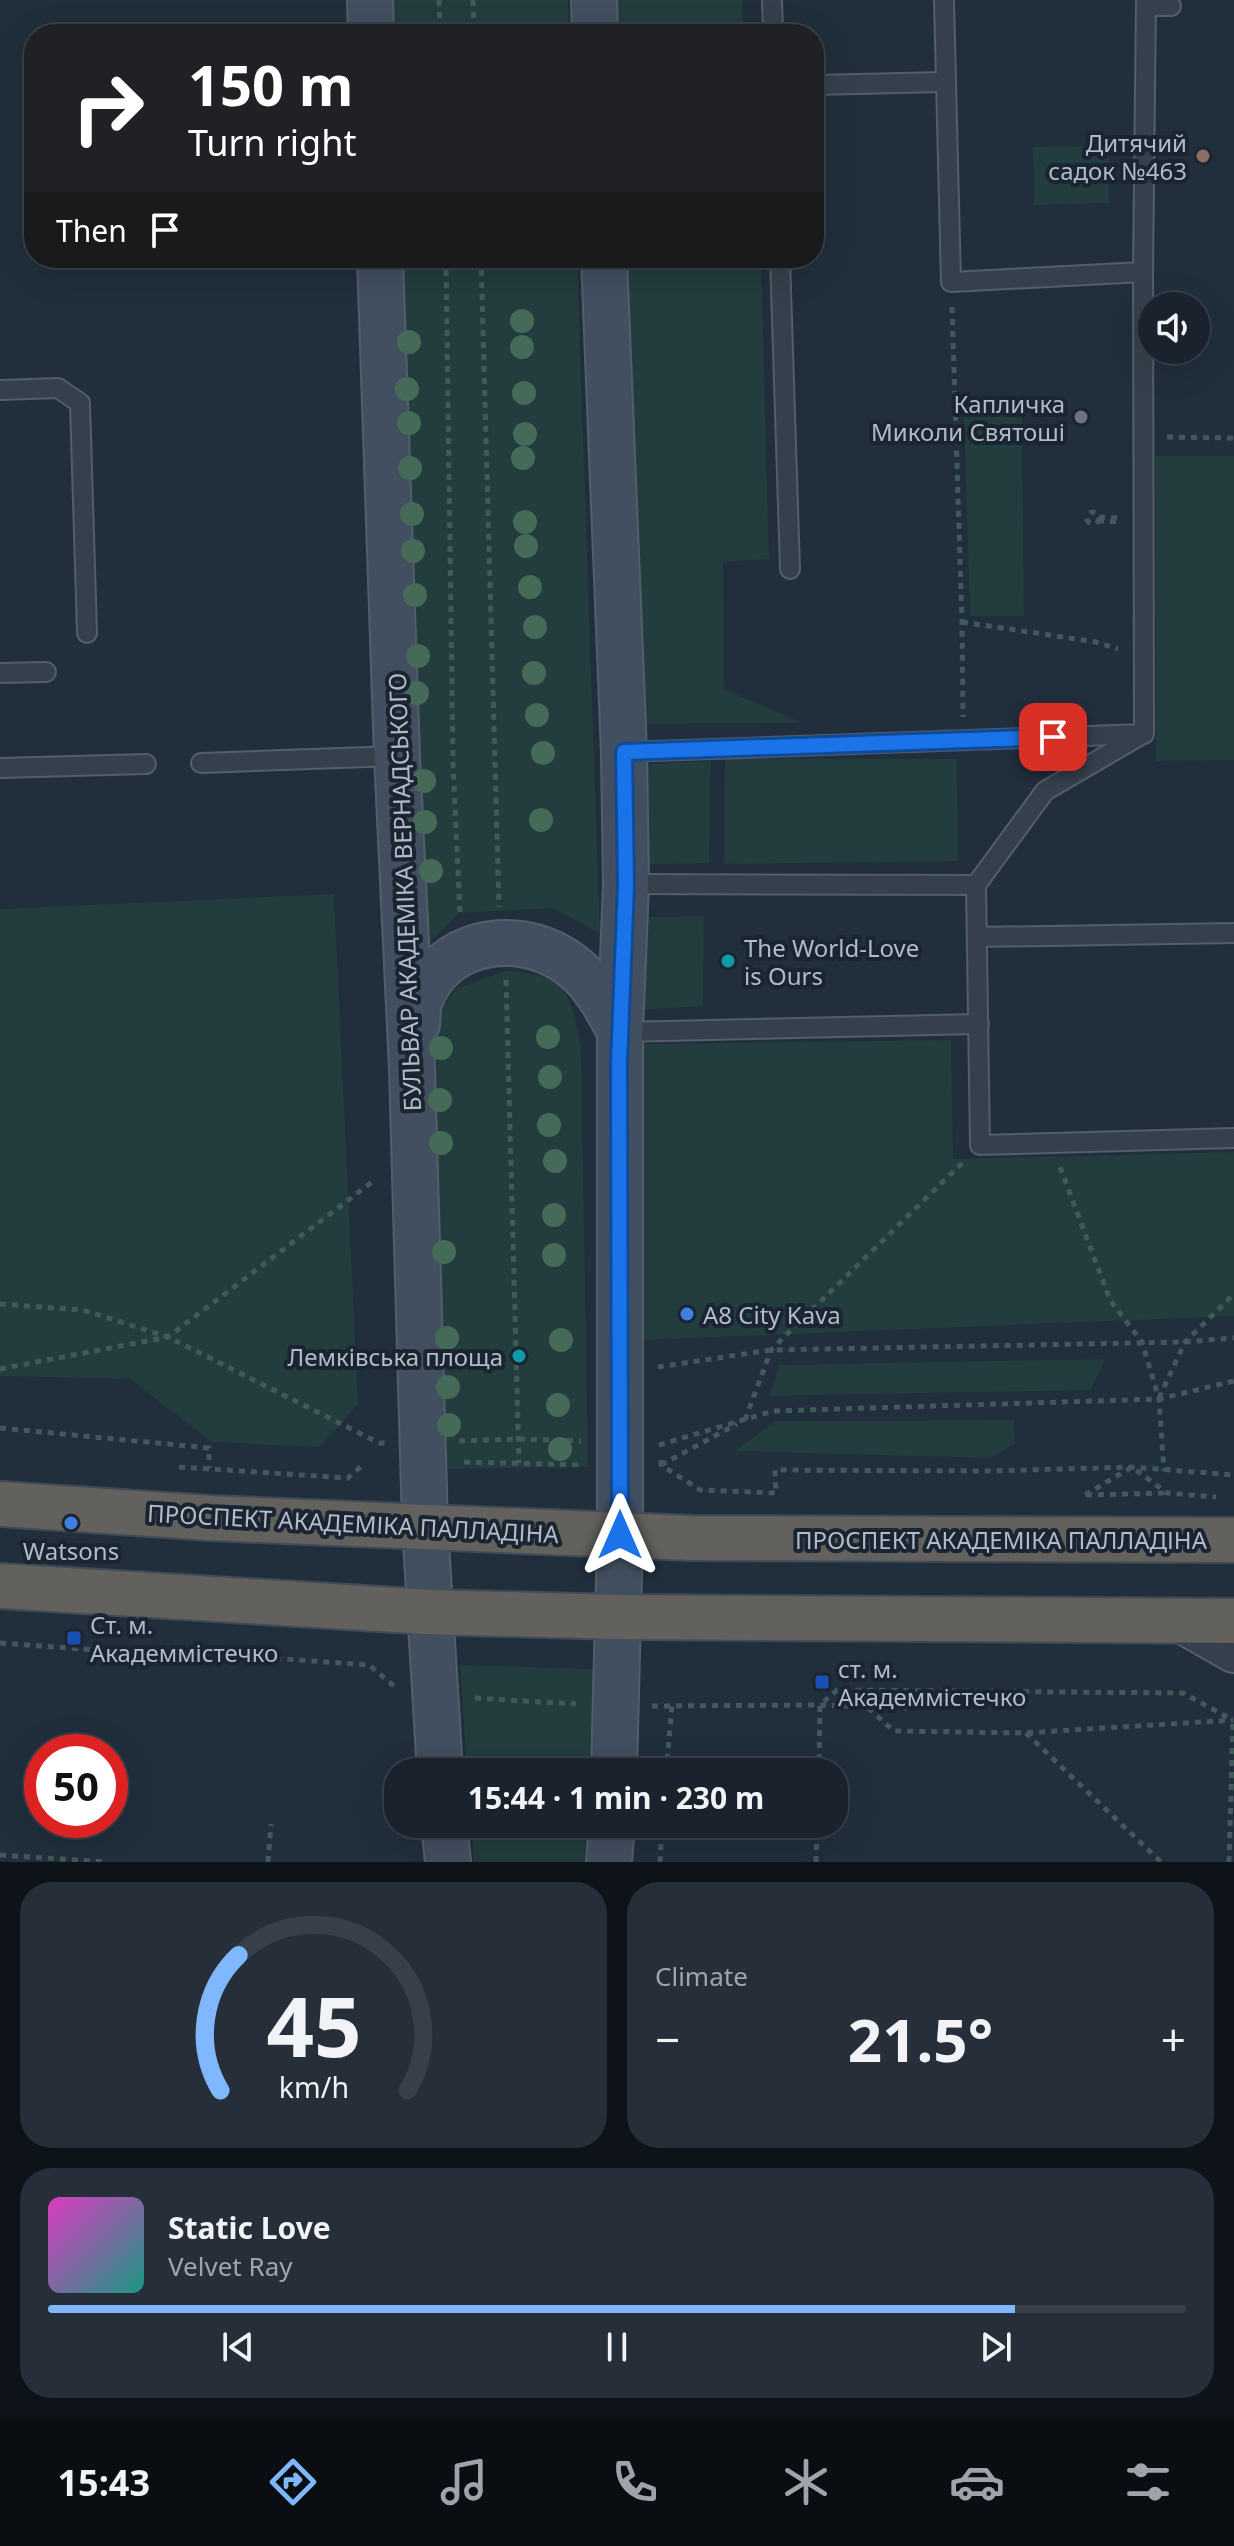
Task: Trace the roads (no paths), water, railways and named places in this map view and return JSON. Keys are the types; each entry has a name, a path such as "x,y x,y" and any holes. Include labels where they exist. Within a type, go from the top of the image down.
{"highway":[{"name":"ПРОСПЕКТ АКАДЕМІКА ПАЛЛАДІНА","path":"0,1504 211,1518 691,1538 1234,1540"},
{"path":"0,1586 429,1612 618,1617 1234,1621"}],"main road":[{"path":"370,0 371,24"},
{"path":"594,0 595,24"},
{"name":"БУЛЬВАР АКАДЕМІКА ВЕРНАДСЬКОГО","path":"380,268 397,756 412,1069 425,1526 439,1758"},
{"path":"604,268 624,752 626,884 620,1032 620,1535 614,1758"},
{"path":"412,1069 419,1001 438,970 468,950 501,941 533,945 564,960 589,981 620,1032"},
{"path":"445,1838 448,1862"},
{"path":"609,1862 611,1838"}],"street":[{"path":"1185,1622 1234,1650"}],"lane":[{"path":"772,0 773,24"},
{"path":"944,0 951,282 1143,272"},
{"path":"1144,734 1146,3 1171,6"},
{"path":"824,85 944,82"},
{"path":"780,268 790,569"},
{"path":"0,390 58,388 80,403 87,633"},
{"path":"0,673 46,672"},
{"path":"624,752 1144,734"},
{"path":"1144,734 1045,791 976,885 980,1145 1234,1138"},
{"path":"201,763 397,756"},
{"path":"0,768 146,764"},
{"path":"626,884 976,885"},
{"path":"977,937 1234,933"},
{"path":"620,1032 979,1024"}],"place":[{"name":"Дитячий садок №463","path":"1203,156"},
{"name":"Капличка Миколи Святоші","path":"1081,417"},
{"name":"The World-Love is Ours","path":"728,961"},
{"name":"A8 City Kava","path":"687,1314"},
{"name":"Лемківська площа","path":"519,1356"},
{"name":"Watsons","path":"71,1523"},
{"name":"Ст. м. Академмістечко","path":"74,1638"},
{"name":"ст. м. Академмістечко","path":"822,1682"}]}
